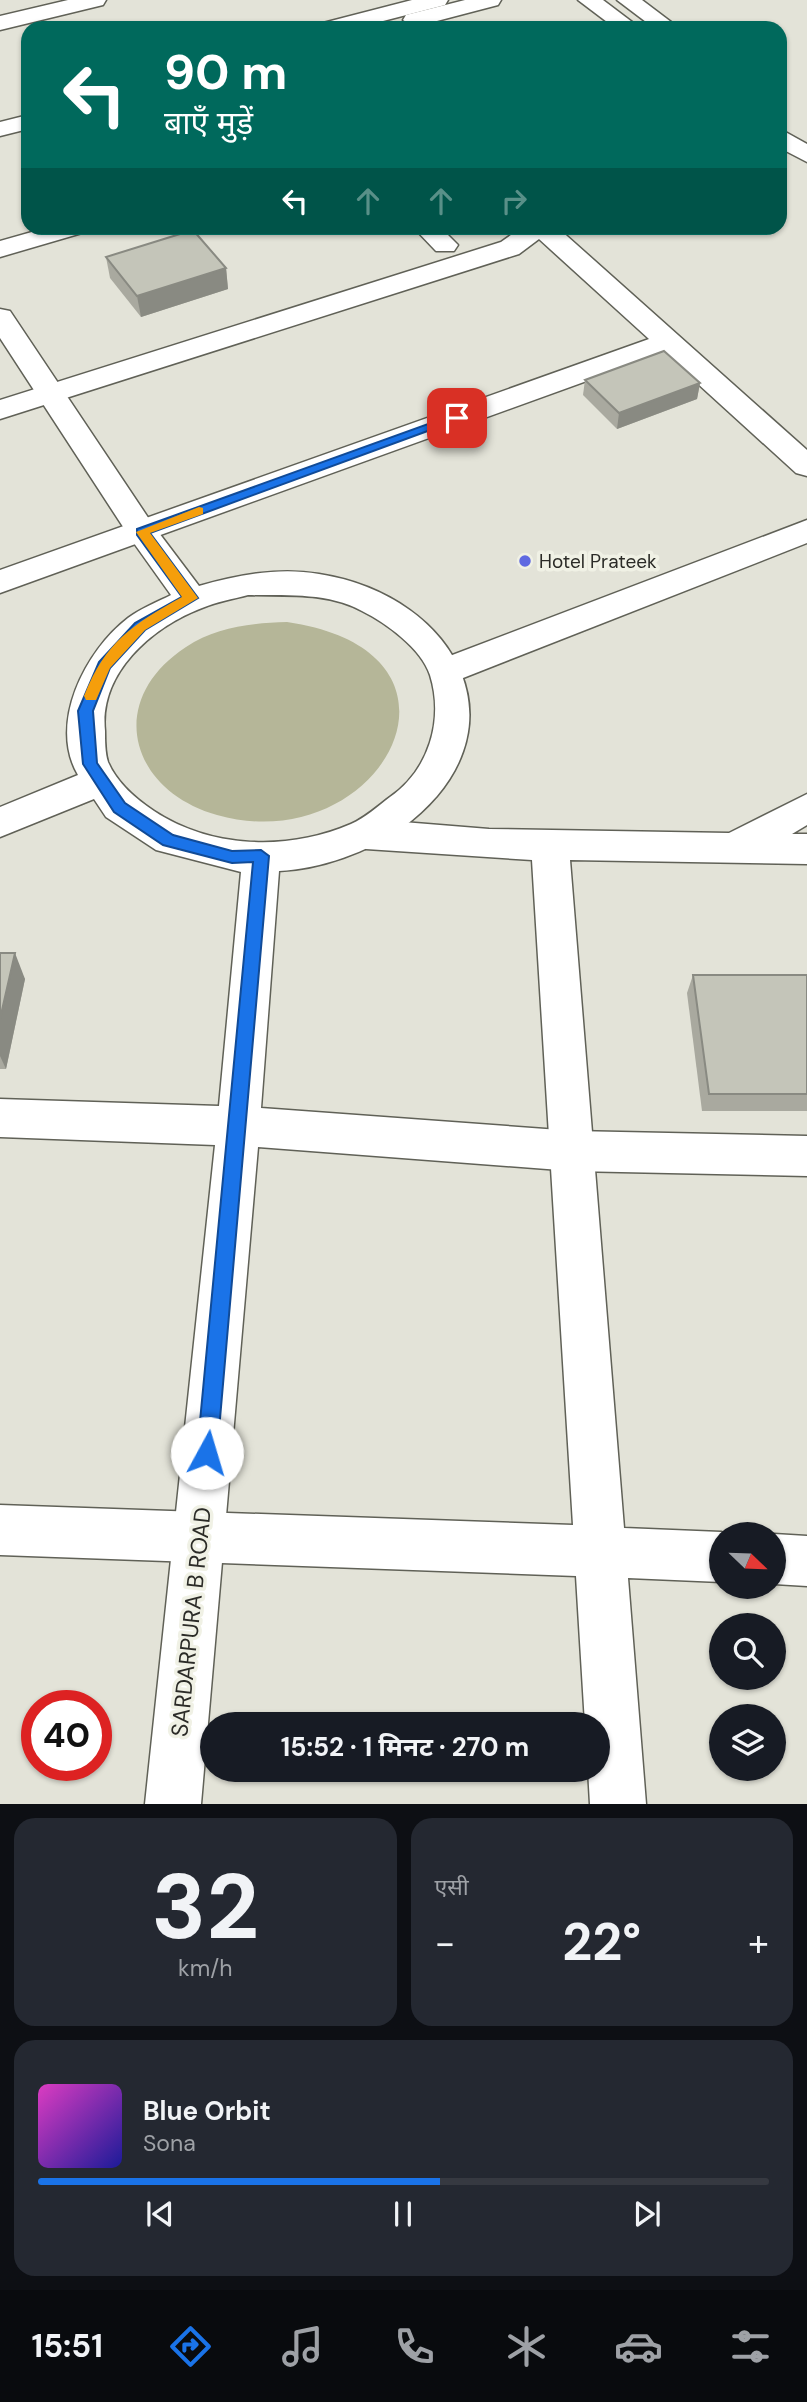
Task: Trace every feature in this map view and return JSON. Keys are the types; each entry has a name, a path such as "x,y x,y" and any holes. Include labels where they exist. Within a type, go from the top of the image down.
{"street":[{"path":"0,23 95,0"},
{"path":"358,21 437,0"},
{"path":"410,21 490,0"},
{"path":"589,0 619,21"},
{"path":"628,0 658,21"},
{"path":"0,115 21,109"},
{"path":"0,130 21,124"},
{"path":"0,248 47,235"},
{"path":"0,385 43,384 510,248 528,235"},
{"path":"551,235 807,466"},
{"path":"0,410 43,384 436,236"},
{"path":"0,317 142,532 191,598"},
{"path":"0,582 667,342"},
{"path":"446,671 807,531"},
{"path":"248,584 319,585 373,602 417,632 446,671 454,718 440,766 416,798 366,834 301,855 232,857 169,840 119,807 90,764 86,711 104,665 140,626 191,598 248,584"},
{"path":"0,822 102,782"},
{"path":"733,848 807,808"},
{"path":"366,834 489,844 806,851"},
{"path":"550,845 618,1804"},
{"name":"SARDARPURA B ROAD","path":"173,1804 239,1126 261,856"},
{"path":"0,1118 239,1126 573,1151 807,1156"},
{"path":"0,1530 199,1535 709,1558"},
{"path":"786,1559 807,1560"}],"green space":[{"path":"287,622 350,641 387,671 399,708 391,747 366,782 326,808 275,821 217,815 187,803 164,786 147,765 138,742 137,717 144,692 160,668 197,640 234,627"}],"building":[{"path":"177,235 197,235 226,268 137,296 106,257"},
{"path":"664,351 700,383 619,413 585,380"},
{"path":"0,953 15,953 0,1019"},
{"path":"693,975 807,975 807,1094 709,1094"}],"slow traffic":[{"path":"91,696 104,665 140,626 191,598 142,532 199,511"}],"place":[{"name":"Hotel Prateek","path":"525,561"}],"route":[{"path":"207,1453 239,1126 261,856 232,857 169,840 119,807 90,764 86,711 104,665 140,626 191,598 142,532 457,418"}]}
